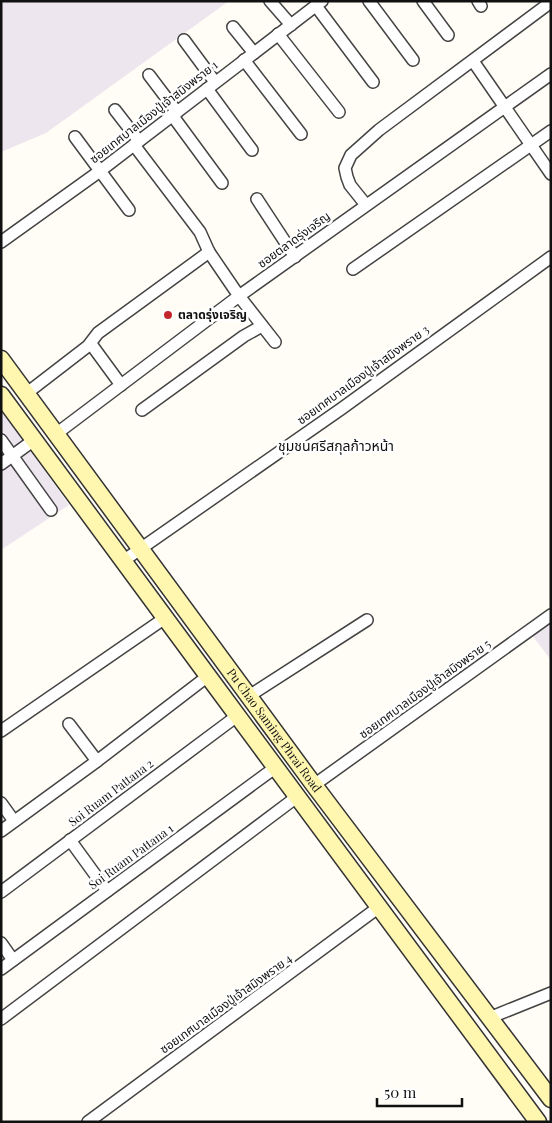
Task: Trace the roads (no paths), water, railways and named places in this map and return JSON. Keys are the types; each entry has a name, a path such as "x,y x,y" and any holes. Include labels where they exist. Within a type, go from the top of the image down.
{"main road":[{"name":"Pu Chao Saming Phrai Road","path":"1,359 314,785 489,1018 548,1091"},
{"name":"Pu Chao Saming Phrai Road","path":"1,395 538,1122"},
{"path":"288,783 304,770"},
{"path":"396,930 413,916"},
{"path":"524,1103 548,1091"}],"street":[{"path":"270,1 291,25"},
{"path":"369,1 413,60"},
{"path":"423,1 448,34"},
{"path":"366,205 350,185 347,178 345,168 351,155 379,130 551,2"},
{"path":"319,4 374,82"},
{"name":"ซอยเทศบาลเมืองปู่เจ้าสมิงพราย 1","path":"1,242 100,171 319,4"},
{"path":"233,27 254,53"},
{"path":"278,34 339,112"},
{"path":"184,40 252,150"},
{"path":"244,60 301,134"},
{"path":"473,61 551,174"},
{"name":"ซอยตลาดรุ่งเจริญ","path":"56,434 239,296 551,74"},
{"path":"149,75 222,183"},
{"path":"115,110 200,232 208,252 275,342"},
{"path":"353,269 551,131"},
{"path":"75,137 129,210"},
{"path":"257,199 295,257"},
{"path":"27,393 91,344 93,338 98,333 208,252"},
{"name":"ซอยเทศบาลเมืองปู่เจ้าสมิงพราย 3","path":"123,561 341,409 551,257"},
{"path":"142,410 244,336 262,326"},
{"path":"91,344 121,384"},
{"path":"1,440 51,510"},
{"path":"1,464 34,440"},
{"name":"ซอยเทศบาลเมืองปู่เจ้าสมิงพราย 5","path":"314,785 551,615"},
{"path":"1,731 165,618"},
{"path":"249,696 367,620"},
{"path":"1,831 97,761 208,676"},
{"name":"Soi Ruam Pattana 2","path":"1,892 237,716"},
{"path":"69,724 97,761"},
{"name":"Soi Ruam Pattana 1","path":"1,969 276,767"},
{"path":"1,1019 298,796"},
{"path":"1,803 14,821"},
{"path":"70,840 108,891"},
{"name":"ซอยเทศบาลเมืองปู่เจ้าสมิงพราย 4","path":"88,1122 379,908"},
{"path":"1,943 14,960"},
{"path":"489,1018 551,993"}],"place":[{"name":"ตลาดรุ่งเจริญ","path":"168,315"}],"district":[{"name":"ชุมชนศรีสกุลก้าวหน้า","path":"336,446"}]}
